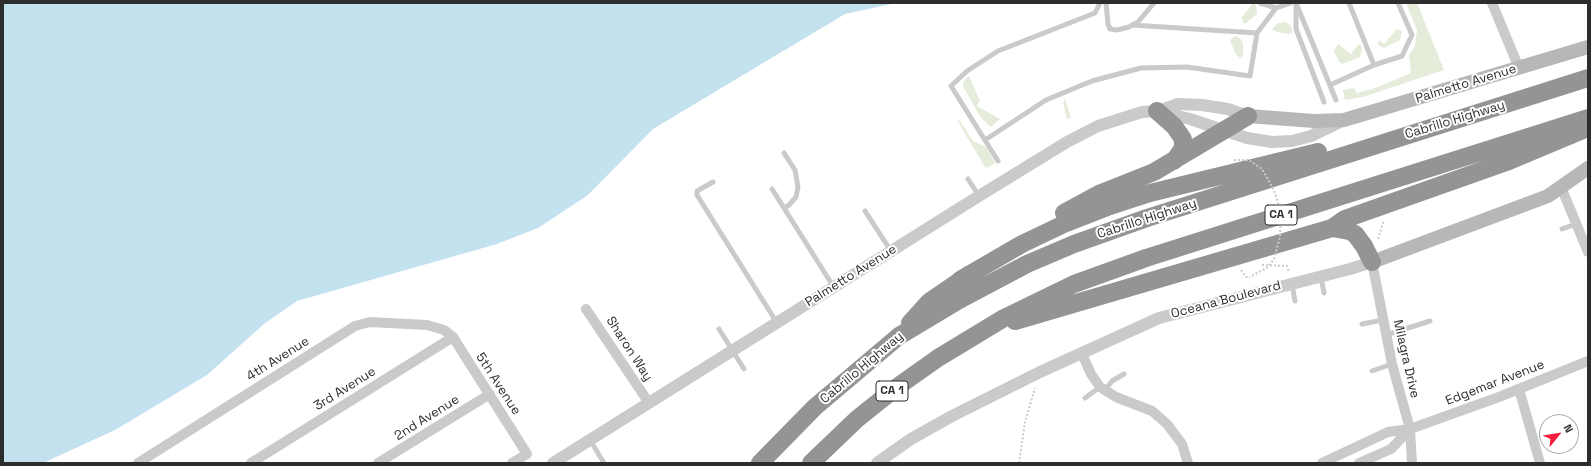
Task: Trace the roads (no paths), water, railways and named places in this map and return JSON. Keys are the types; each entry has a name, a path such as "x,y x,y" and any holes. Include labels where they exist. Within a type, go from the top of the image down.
{"highway":[{"name":"Cabrillo Highway","path":"760,463 815,407 899,336 1004,276 1074,244 1146,218 1588,78"},
{"path":"1157,111 1174,126 1183,139 1183,148 1174,160"},
{"path":"899,336 929,302 1052,220 1101,193 1154,172 1248,116"},
{"name":"CA 1","path":"811,463 852,424 896,387 982,330 1050,295 1122,266 1588,118"},
{"path":"982,330 1332,228 1345,219 1488,168 1588,128"},
{"path":"960,280 1022,244 1066,223 1107,207 1150,193 1362,140 1390,140"},
{"path":"1332,228 1349,231 1355,234 1364,246 1372,262"}],"main road":[{"name":"Palmetto Avenue","path":"1248,116 1301,120 1344,120 1588,47"},
{"name":"Oceana Boulevard","path":"1372,262 1548,196 1588,168"}],"street":[{"path":"1492,3 1519,68"},
{"name":"Palmetto Avenue","path":"554,463 979,196 1067,142 1098,126 1142,112 1157,111 1178,104 1202,105 1228,109 1248,116"},
{"name":"Palmetto Avenue","path":"1157,111 1225,130 1247,138 1272,142 1312,136 1344,120"},
{"path":"1561,187 1588,252"},
{"name":"Oceana Boulevard","path":"877,463 911,439 945,420 1040,372 1159,318 1290,277 1321,276 1372,262"},
{"name":"Milagra Drive","path":"1372,262 1392,364 1410,429 1412,463"},
{"name":"Sharon Way","path":"586,309 649,404"},
{"name":"4th Avenue","path":"138,463 149,460 355,326 370,322 398,322 427,325 444,330"},
{"name":"5th Avenue","path":"444,330 453,337 527,454 512,463"},
{"name":"3rd Avenue","path":"251,463 453,337"},
{"path":"1082,354 1091,374 1102,388 1116,397 1152,411 1167,424 1182,444 1188,463"},
{"name":"Edgemar Avenue","path":"1322,463 1388,432 1410,429 1588,361"},
{"path":"1519,388 1540,463"},
{"name":"2nd Avenue","path":"378,463 490,394"},
{"name":"Edgemar Avenue","path":"1359,463 1391,449 1410,429"}],"lane":[{"path":"998,161 951,86 967,71 998,51 1095,13 1100,3"},
{"path":"1106,3 1106,18 1110,29 1117,30 1138,22 1154,3"},
{"path":"1260,3 1276,8"},
{"path":"984,140 1046,100 1092,81 1141,68 1187,67 1250,76 1257,33 1276,8 1291,3"},
{"path":"1296,3 1336,100"},
{"path":"1296,3 1296,29 1324,102"},
{"path":"1349,3 1374,65"},
{"path":"1330,84 1374,65 1402,56 1412,36 1398,3"},
{"path":"1132,25 1257,33"},
{"path":"784,153 796,170 798,187 796,197 784,208"},
{"path":"968,179 979,196"},
{"path":"713,182 698,191 696,195 777,323"},
{"path":"772,189 834,287"},
{"path":"865,211 891,251"},
{"path":"1562,229 1576,224"},
{"path":"1321,276 1324,293"},
{"path":"1290,277 1294,301"},
{"path":"1362,324 1384,320"},
{"path":"1386,335 1430,321"},
{"path":"719,329 744,369"},
{"path":"1372,372 1392,364"},
{"path":"1085,398 1124,374"},
{"path":"590,440 604,463"}],"water":[{"path":"3,3 896,3 845,14 653,129 588,195 538,228 497,244 297,301 264,324 207,375 115,430 43,463 3,463"}]}
